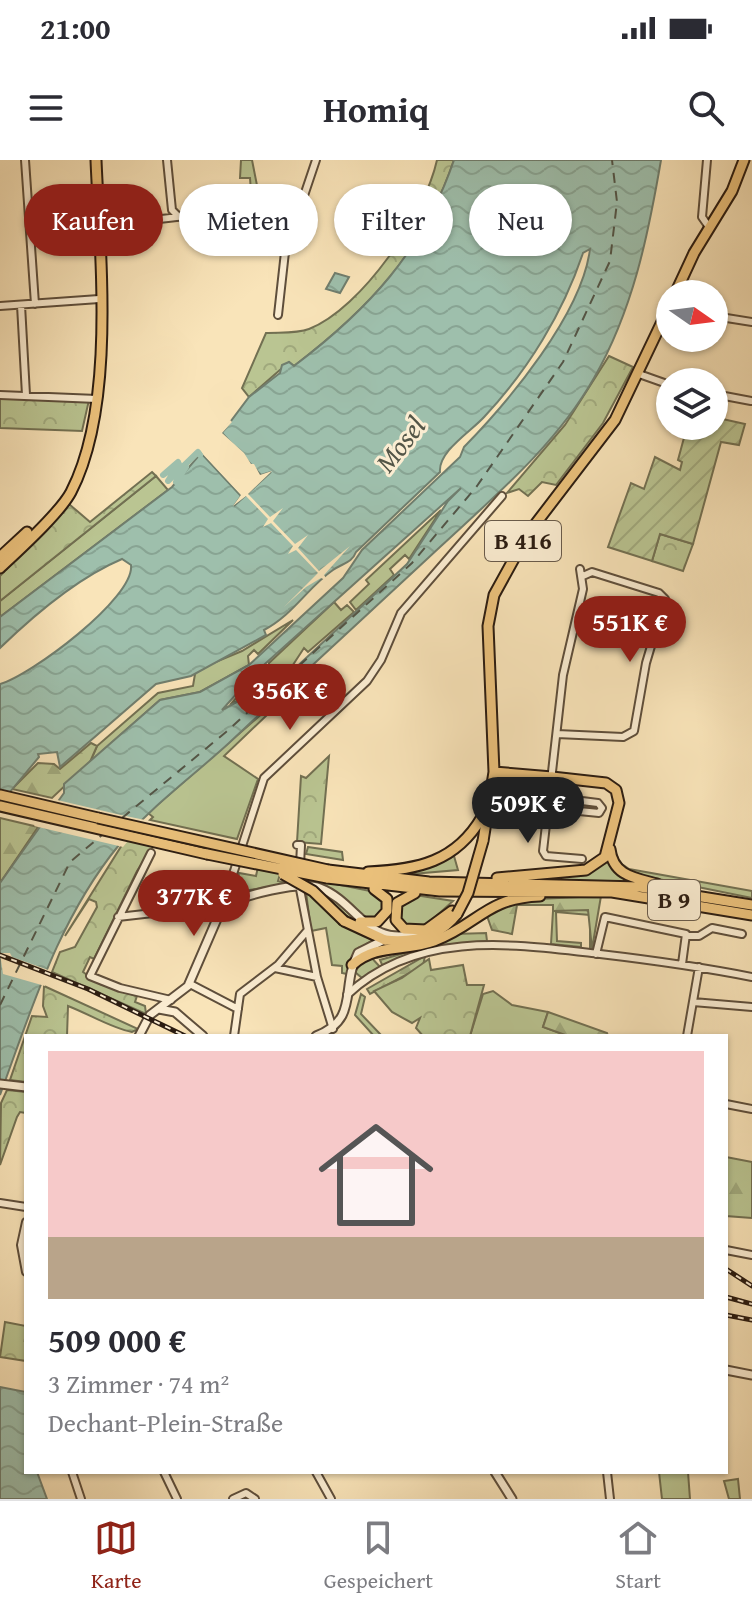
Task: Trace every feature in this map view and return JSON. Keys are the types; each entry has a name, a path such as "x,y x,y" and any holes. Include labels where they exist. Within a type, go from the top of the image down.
{"main road":[{"path":"96,160 97,184"},
{"path":"682,280 709,227 732,191 744,160"},
{"path":"0,568 64,501 80,468 97,399 98,256"},
{"name":"B 416","path":"454,912 468,893 494,772 488,619 500,578 527,535 607,432 656,337"},
{"path":"0,557 64,501"},
{"name":"B 416","path":"480,840 489,768 490,670"},
{"path":"479,883 591,868 603,860 610,847 619,803 616,790 606,783 494,772"},
{"name":"B 9","path":"0,795 363,884 426,890 595,892 656,897 752,915"},
{"name":"B 9","path":"0,806 269,868 348,873 394,880 563,882 683,892 752,905"},
{"path":"348,873 396,871 434,863 461,846 482,817"},
{"path":"610,847 613,863 623,874 683,892"},
{"path":"269,868 308,888 344,921 385,940 407,941 430,935 454,912"},
{"path":"360,922 381,920 388,907 383,894 363,884"},
{"path":"426,890 401,898 395,914 401,927 426,930 454,912"},
{"path":"351,969 367,950 432,942 506,900 595,892"}],"street":[{"path":"25,160 35,304"},
{"path":"167,160 172,210 178,216"},
{"path":"308,184 316,160"},
{"path":"707,160 702,217 709,227"},
{"path":"163,217 178,216"},
{"path":"278,315 285,256"},
{"path":"0,306 99,299"},
{"path":"21,305 26,395"},
{"path":"728,318 752,322"},
{"path":"639,374 656,380"},
{"path":"0,395 97,399"},
{"path":"728,397 751,401"},
{"path":"175,1012 223,905 264,778 367,681 381,660 401,613 502,496"},
{"path":"557,734 623,737 634,731 646,663 665,599 659,593 592,572 582,573 583,589 568,645 557,734 552,777 544,855 582,859"},
{"path":"549,808 599,813 602,808 598,803 550,797"},
{"path":"297,845 301,845 300,887 307,931 333,1029"},
{"path":"151,853 90,976 120,988 171,1000"},
{"path":"118,917 223,905 242,896 316,887 327,892 360,922 388,934 409,935 426,930"},
{"path":"596,954 605,917 688,936 699,936 712,928 742,934"},
{"path":"234,1034 243,990 275,968 307,931"},
{"path":"682,964 688,936"},
{"path":"367,950 385,940"},
{"path":"347,995 362,983 427,951 489,944 682,964 752,977"},
{"path":"687,1034 699,967"},
{"path":"275,968 317,977"},
{"path":"351,969 362,983"},
{"path":"321,1034 333,1029 344,1016 351,969"},
{"path":"190,984 238,1009"},
{"path":"140,1034 149,1017 184,992"},
{"path":"693,1002 752,1007"},
{"path":"159,1009 175,1012 201,1034"},
{"path":"0,1084 24,1087"},
{"path":"728,1104 752,1109"},
{"path":"0,1203 24,1207"},
{"path":"24,1231 21,1245 24,1261"},
{"path":"728,1250 752,1255"},
{"path":"728,1370 752,1375"},
{"path":"73,1474 81,1499"},
{"path":"165,1474 177,1499"},
{"path":"317,1474 331,1499"},
{"path":"496,1474 512,1499"},
{"path":"607,1474 610,1499"},
{"path":"233,1499 246,1493 255,1499"}],"green space":[{"path":"241,160 252,160 257,184 250,184 250,178 240,178"},
{"path":"437,160 454,160 445,184 430,182"},
{"path":"406,256 346,323 294,366 289,362 249,397 242,388 266,333 309,329 329,318 370,281 388,257"},
{"path":"609,356 633,367 603,423 556,485 542,482 528,496 519,489 507,493 565,425"},
{"path":"0,397 89,400 82,431 0,428"},
{"path":"728,420 745,424 739,445 721,442 693,544 660,534 652,561 608,547 631,483 644,489 655,457 680,470 682,462 678,460 683,440 728,440"},
{"path":"152,472 156,476 0,601 0,576 69,504 90,522"},
{"path":"156,476 168,490 0,617 0,601"},
{"path":"441,510 409,559 405,555 390,569 394,575 356,610 350,602 369,584 366,580"},
{"path":"660,534 693,544 683,571 652,561"},
{"path":"334,602 341,610 347,605 354,612 308,652 304,648 287,674 230,705 258,673 269,669 269,663"},
{"path":"293,620 258,654 254,650 248,656 249,665 200,692 160,700 90,762 97,746 158,693 193,686 195,674 201,668 242,651"},
{"path":"264,712 267,715 224,756 258,779 237,839 150,820 153,817 148,813"},
{"path":"91,743 97,746 90,762 52,798 12,789 38,763 54,764 60,769"},
{"path":"329,756 321,844 297,842 301,776 306,778"},
{"path":"0,818 38,827 0,883"},
{"path":"127,837 155,844 137,871 94,959 90,957 83,972 100,984 137,996 135,1002 145,1006 146,1014 52,972 60,952 75,947 97,907 96,902 89,899 65,936"},
{"path":"308,847 342,852 343,860 306,854"},
{"path":"614,847 619,862 629,869 752,891 752,898 624,872 613,855"},
{"path":"454,856 458,870 400,875"},
{"path":"608,857 648,884 510,880 588,871 599,867"},
{"path":"259,862 282,867 278,881 290,884 236,892 239,873 256,876"},
{"path":"306,878 375,892 383,897 383,916 367,921 327,888"},
{"path":"306,892 328,895 369,931 335,910 339,924 374,940 368,943 376,952 411,949 377,958 369,955 381,968 362,978 355,972 366,956 359,948 347,974 342,973 342,966 332,965 326,928 311,931"},
{"path":"415,895 453,901 423,928 405,927 396,913 398,905"},
{"path":"601,896 592,949 588,910 553,911 553,905 517,905 512,934 492,930 487,916 517,900"},
{"path":"584,909 591,912 590,948 590,915 556,912 557,941 581,943 581,947 551,944 553,911"},
{"path":"486,933 487,941 434,946 383,967 380,960 439,943 455,934"},
{"path":"425,956 423,966 370,994 367,989"},
{"path":"429,959 431,970 463,965 467,985 484,985 471,1034 421,1034 416,1028 420,1018 412,1023 392,1012 374,991 402,978"},
{"path":"44,986 138,1029 132,1032 124,1030 68,1006 67,1034 26,1034 32,1016 47,1017 43,1006"},
{"path":"493,991 512,1005 548,1012 543,1027 562,1034 471,1034 483,994"},
{"path":"361,994 365,997 361,1014 380,1034 372,1034 355,1015"},
{"path":"548,1012 607,1034 562,1034 543,1027"},
{"path":"24,1039 24,1082 10,1080"},
{"path":"7,1090 24,1092 24,1113 20,1112 17,1117 0,1165 1,1103"},
{"path":"728,1157 752,1162 752,1218 728,1216"},
{"path":"5,1322 24,1326 24,1361 0,1357"},
{"path":"659,1474 688,1474 690,1499 662,1499"},
{"path":"738,1479 740,1499 729,1499 724,1481"}],"water":[{"name":"Mosel","path":"454,160 661,160 651,217 629,299 608,352 579,402 543,447 503,488 158,805 119,845 98,873 63,933 0,1095 0,883 64,793 64,784 160,700 200,692 249,665 343,578 362,550 460,457 464,447 522,381 573,301 590,249 583,253 555,319 516,380 444,456 440,472 352,558 324,577 284,617 264,630 266,635 191,676 156,684 60,767 57,752 38,754 39,757 0,804 0,684 56,652 99,615 128,579 131,565 122,559 89,576 42,610 0,648 0,617 172,487 201,453 241,496 234,506 271,472 261,475 222,433 249,397 280,373 282,365 289,362 294,366 321,345 390,276 405,256 453,256 453,184 445,184","holes":["461,488 448,501 407,564 290,673 222,710 256,672"]},
{"path":"335,273 349,277 340,293 326,289"},
{"path":"0,1387 24,1392 24,1474 38,1474 47,1499 0,1499"}],"pier":[{"path":"230,420 232,422 222,433 254,464 260,475 272,471 248,494 270,517 283,508 273,521 295,544 308,535 298,548 319,571 350,546 324,575 328,581 321,578 284,607 318,573 296,550 288,554 293,546 271,523 263,527 268,519 246,496 233,506 241,495 199,450 204,450 244,492 259,479 218,435"},
{"path":"53,799 145,820 123,847 34,826"},
{"path":"0,953 10,953 12,957 51,971 45,986 3,974"}],"waterway":[{"path":"178,462 163,475 179,464 168,481 198,452 200,455"},
{"path":"176,482 186,467"}],"ferry route":[{"path":"122,818 226,732 412,563 477,486 563,362 610,261 617,202 612,160"},
{"path":"0,1005 70,862 102,835"}],"railway":[{"path":"0,955 88,989 181,1034"},
{"path":"728,1270 752,1286"},
{"path":"728,1298 752,1304"},
{"path":"728,1315 752,1320"}]}
